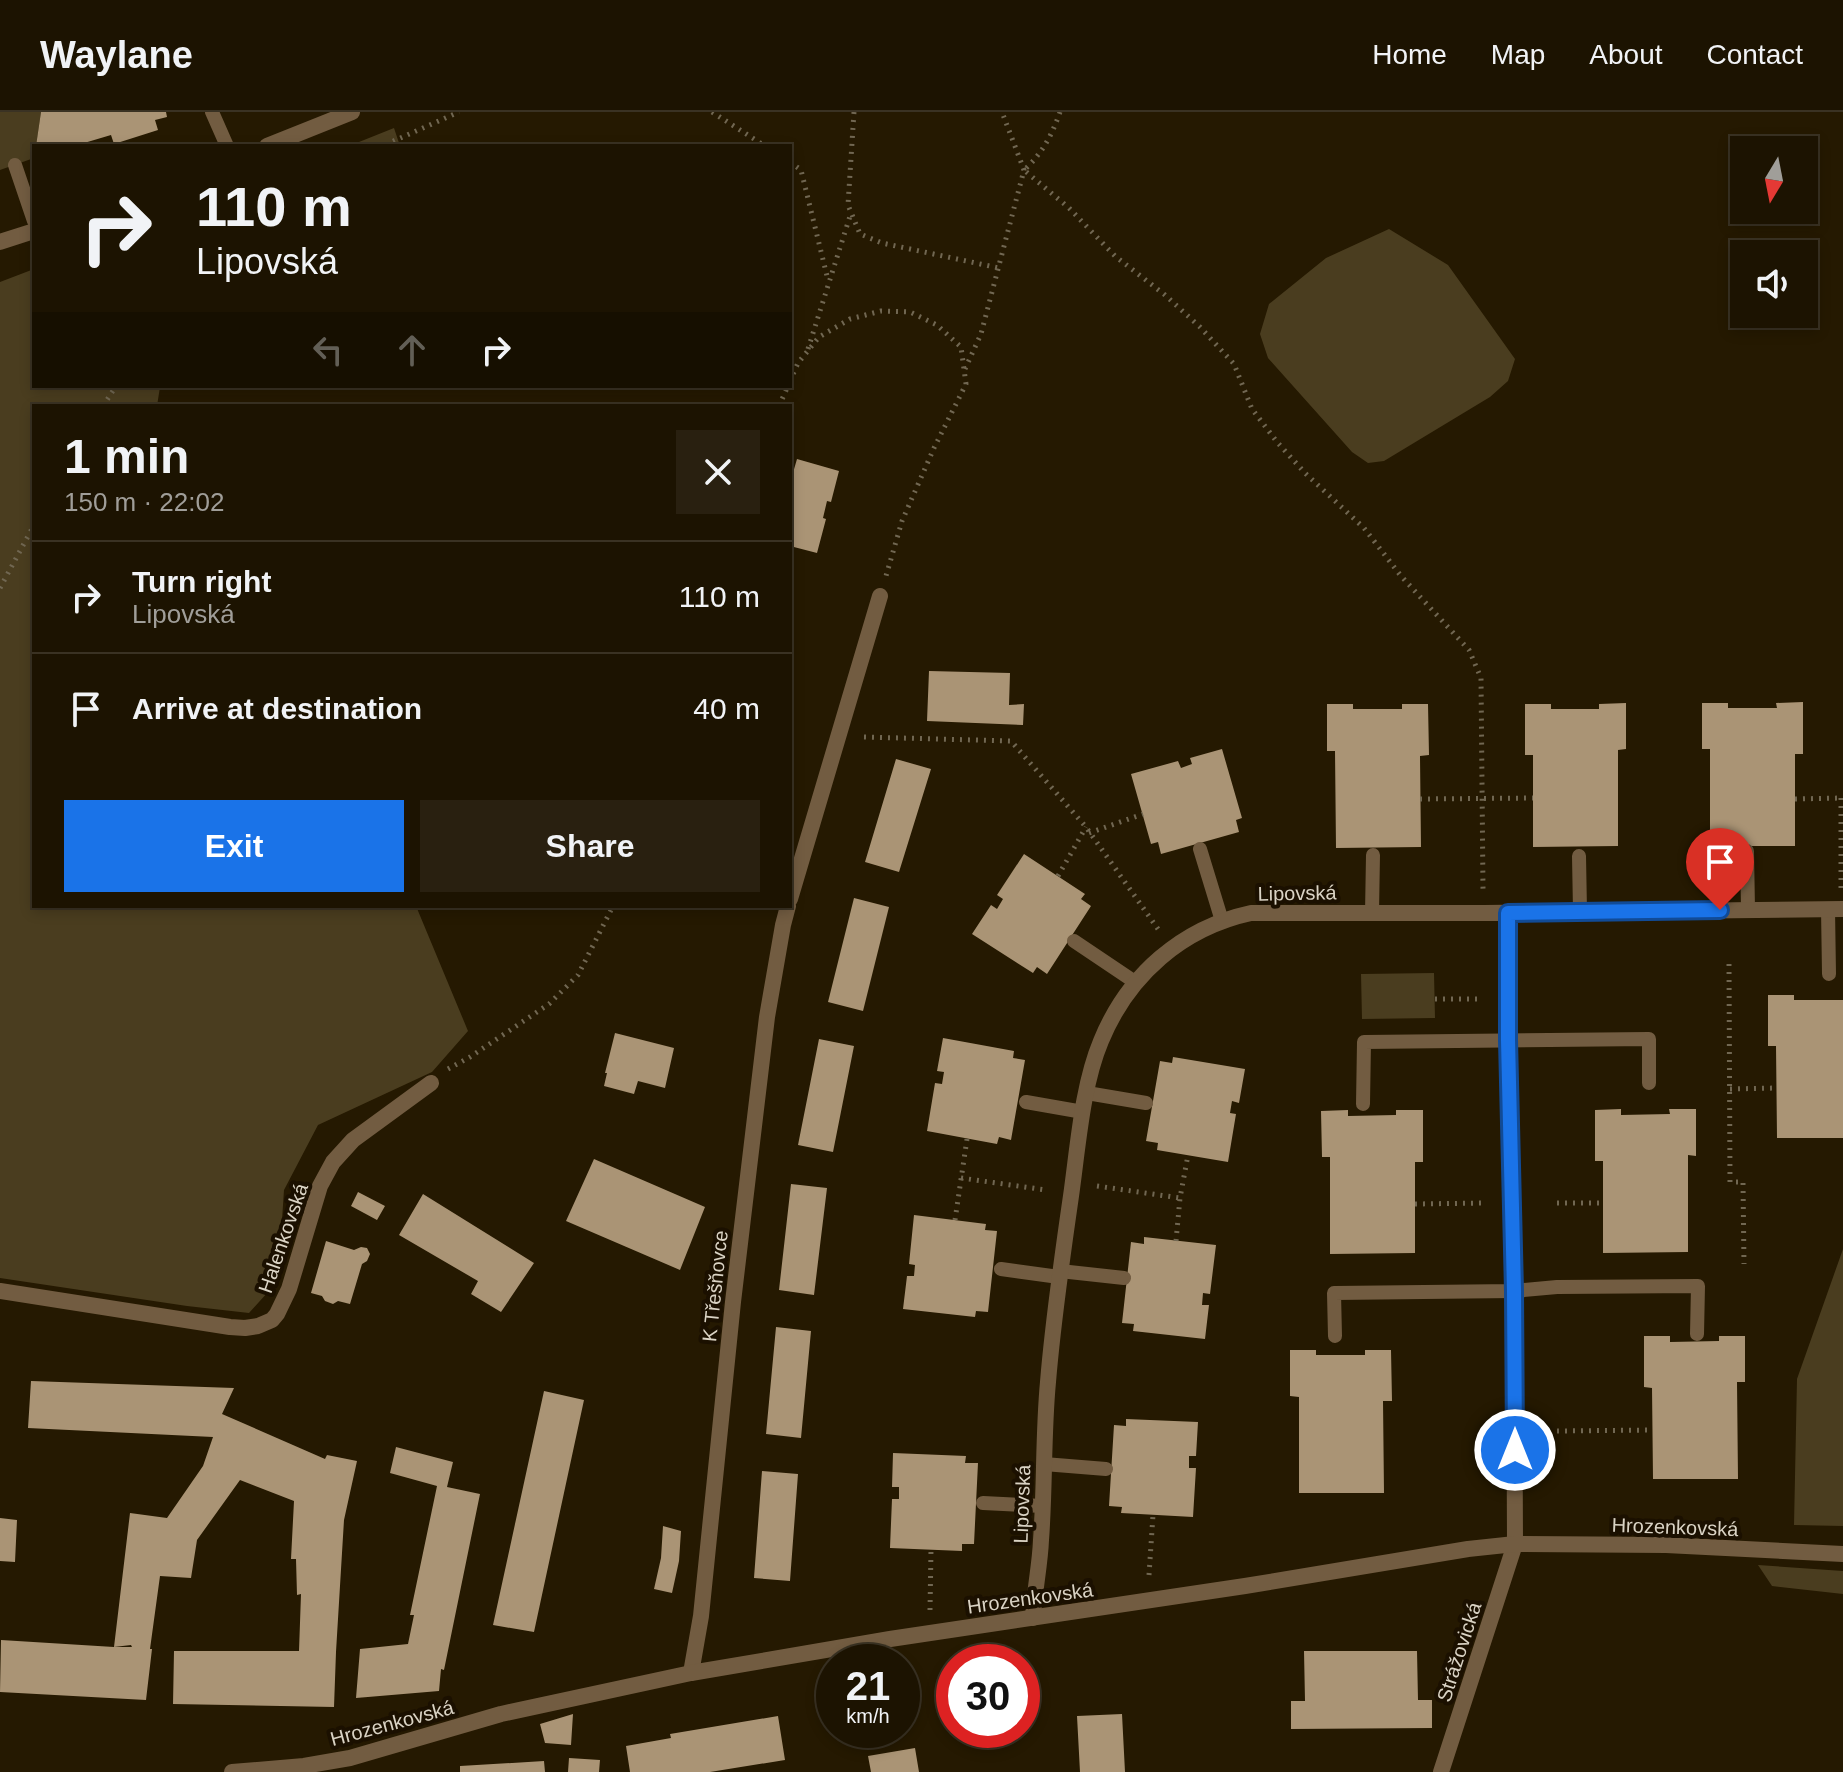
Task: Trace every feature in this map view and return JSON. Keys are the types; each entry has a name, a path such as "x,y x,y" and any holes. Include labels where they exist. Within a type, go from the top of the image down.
{"street":[{"path":"272,144 352,112"},
{"path":"0,242 32,232"},
{"path":"792,892 880,596"},
{"name":"K Třešňovce","path":"691,1673 701,1616 733,1302 767,1017 787,908"},
{"name":"Lipovská","path":"1033,1618 1041,1542 1048,1384 1083,1112 1101,1040 1135,982 1172,947 1222,921 1251,913 1836,909"},
{"name":"Strážovická","path":"1441,1772 1515,1544 1508,913"},
{"name":"Halenkovská","path":"0,1291 230,1327 245,1328 272,1320 289,1289 320,1186 333,1162 353,1140 431,1083"},
{"name":"Hrozenkovská","path":"232,1772 350,1765 501,1714 691,1673 1468,1549 1515,1544 1666,1545 1843,1554"}],"lane":[{"path":"212,112 226,144"},
{"path":"15,165 32,215"},
{"path":"1200,849 1222,921"},
{"path":"1747,851 1748,909"},
{"path":"1372,913 1373,855"},
{"path":"1579,856 1580,911"},
{"path":"1829,974 1836,909"},
{"path":"1074,941 1135,982"},
{"path":"1363,1104 1364,1042 1649,1039 1649,1083"},
{"path":"1087,1093 1146,1103"},
{"path":"1026,1102 1083,1112"},
{"path":"1001,1269 1124,1278"},
{"path":"1335,1336 1334,1293 1698,1286 1697,1334"},
{"path":"1044,1464 1106,1469"},
{"path":"983,1503 1043,1506"}],"path":[{"path":"388,144 459,112"},
{"path":"712,112 762,144"},
{"path":"854,112 848,205 860,234 882,243 999,268"},
{"path":"1002,112 1024,170 1069,208 1115,256 1200,327 1234,364 1252,409 1277,442 1364,528 1401,576 1469,650 1481,678 1483,883"},
{"path":"964,370 981,334 1024,170 1036,159 1052,134 1060,112"},
{"path":"792,163 801,170 829,283"},
{"path":"806,353 851,213"},
{"path":"792,377 798,363 819,337 850,319 881,311 910,312 937,325 961,347 966,384 902,521 880,596"},
{"path":"0,588 32,529"},
{"path":"837,736 1011,741 1087,830 1159,929"},
{"path":"1420,799 1533,798"},
{"path":"1795,799 1842,798 1841,889"},
{"path":"1058,876 1087,830 1143,814"},
{"path":"431,1083 549,1004 578,975 612,908"},
{"path":"1729,964 1730,1182 1743,1182 1744,1264"},
{"path":"1435,999 1482,999"},
{"path":"1730,1089 1776,1088"},
{"path":"955,1220 967,1139"},
{"path":"1176,1241 1188,1155"},
{"path":"961,1178 1047,1191"},
{"path":"1096,1185 1180,1198"},
{"path":"1415,1204 1483,1203"},
{"path":"1557,1203 1603,1203"},
{"path":"1557,1431 1653,1430"},
{"path":"1149,1576 1153,1515"},
{"path":"930,1600 931,1550"}],"shaded area":[{"path":"0,112 41,112 36,144 32,144 32,159 0,170"},
{"path":"394,128 399,144 354,144"},
{"path":"1389,229 1448,265 1515,359 1508,381 1490,397 1384,461 1368,463 1352,452 1268,358 1260,334 1269,304 1326,258"},
{"path":"32,270 32,388 160,388 157,404 32,404 32,908 417,908 468,1031 432,1072 318,1125 284,1190 278,1281 249,1313 0,1278 0,282"},
{"path":"1434,973 1435,1018 1362,1019 1361,974"},
{"path":"1843,1249 1843,1526 1794,1525 1797,1379"},
{"path":"1758,1565 1843,1571 1843,1594 1772,1586"}],"building":[{"path":"41,112 166,112 167,117 155,120 158,130 114,144 111,135 81,144 36,144"},
{"path":"797,459 839,471 831,502 827,501 823,518 826,519 817,553 792,547 792,476"},
{"path":"929,671 1010,673 1009,705 1024,704 1023,725 927,721"},
{"path":"1803,702 1803,754 1795,754 1795,846 1710,846 1710,749 1702,749 1702,703 1728,703 1728,708 1777,708 1776,703"},
{"path":"1626,703 1626,749 1618,750 1618,846 1533,847 1533,755 1525,755 1525,704 1551,704 1551,709 1599,709 1599,704"},
{"path":"1327,704 1353,704 1353,709 1402,709 1402,704 1428,704 1429,755 1420,756 1421,847 1336,848 1335,751 1327,751"},
{"path":"1222,749 1242,818 1236,820 1239,832 1161,854 1158,842 1151,844 1131,774 1178,761 1181,768 1192,764 1190,758"},
{"path":"896,759 931,769 899,872 865,862"},
{"path":"1024,854 1085,894 1081,899 1091,906 1047,974 1037,967 1033,973 972,934 991,905 997,909 1003,899 997,895"},
{"path":"854,898 889,907 863,1011 828,1002"},
{"path":"1768,995 1794,995 1794,1000 1843,1000 1843,1138 1777,1138 1776,1046 1768,1046"},
{"path":"615,1033 674,1048 665,1088 638,1081 634,1094 604,1086"},
{"path":"943,1038 1014,1051 1013,1058 1025,1060 1011,1140 999,1137 997,1144 927,1131 935,1083 942,1084 944,1072 937,1071"},
{"path":"819,1039 854,1046 833,1152 798,1145"},
{"path":"1173,1057 1245,1069 1239,1103 1232,1101 1230,1113 1236,1114 1228,1162 1157,1150 1158,1143 1146,1141 1160,1061 1172,1063"},
{"path":"1621,1109 1621,1115 1670,1114 1669,1109 1696,1109 1696,1156 1688,1155 1688,1252 1603,1253 1603,1161 1595,1161 1595,1110"},
{"path":"1348,1110 1348,1116 1396,1115 1396,1110 1423,1110 1423,1162 1415,1162 1415,1253 1330,1254 1330,1157 1322,1157 1321,1111"},
{"path":"594,1159 705,1207 680,1270 566,1221"},
{"path":"791,1184 827,1188 814,1295 779,1290"},
{"path":"358,1192 385,1206 377,1220 351,1206"},
{"path":"423,1194 534,1263 501,1312 471,1294 478,1281 399,1235"},
{"path":"914,1215 986,1224 985,1230 997,1231 988,1312 976,1311 975,1317 903,1309 907,1276 914,1276 915,1265 909,1264"},
{"path":"1144,1237 1216,1245 1210,1294 1203,1293 1202,1305 1209,1305 1205,1339 1133,1331 1134,1324 1122,1323 1131,1242 1144,1244"},
{"path":"326,1241 354,1250 367,1248 370,1254 362,1264 350,1304 338,1301 333,1304 311,1293"},
{"path":"776,1327 811,1331 801,1438 766,1434"},
{"path":"1644,1336 1670,1336 1670,1342 1719,1341 1719,1336 1745,1336 1745,1382 1737,1382 1738,1479 1653,1479 1652,1388 1644,1387"},
{"path":"1290,1350 1316,1350 1316,1355 1365,1355 1365,1350 1391,1350 1392,1401 1383,1401 1384,1493 1299,1493 1299,1397 1290,1396"},
{"path":"31,1381 234,1388 222,1414 325,1459 327,1455 357,1461 344,1520 334,1707 173,1704 174,1651 299,1651 301,1594 297,1595 296,1559 291,1559 294,1501 240,1480 197,1540 191,1578 160,1576 146,1700 0,1692 1,1640 114,1647 130,1513 167,1518 203,1466 213,1437 28,1428"},
{"path":"544,1391 584,1400 534,1632 493,1625"},
{"path":"1126,1419 1198,1422 1196,1456 1189,1456 1189,1468 1196,1468 1193,1517 1121,1513 1122,1507 1109,1506 1114,1425 1126,1426"},
{"path":"396,1447 453,1462 447,1487 480,1494 444,1670 441,1669 439,1691 356,1698 360,1649 408,1644 414,1615 410,1615 437,1486 390,1473"},
{"path":"893,1453 966,1456 965,1463 978,1463 974,1544 962,1544 962,1551 890,1548 892,1499 899,1499 899,1487 892,1487"},
{"path":"762,1471 798,1474 790,1581 754,1578"},
{"path":"0,1518 17,1520 15,1562 0,1561"},
{"path":"663,1526 681,1531 672,1593 654,1589 661,1558"},
{"path":"1304,1651 1417,1651 1418,1700 1432,1700 1432,1728 1291,1729 1291,1701 1305,1701"},
{"path":"573,1714 571,1745 545,1743 540,1724"},
{"path":"1122,1714 1125,1772 1080,1772 1077,1716"},
{"path":"778,1716 785,1760 710,1772 630,1772 626,1746 671,1738 670,1734"},
{"path":"915,1748 919,1772 871,1772 868,1756"},
{"path":"569,1758 600,1760 599,1772 568,1772"},
{"path":"544,1761 545,1772 460,1772 460,1766"}],"route":[{"path":"1515,1450 1508,913 1720,910"}]}
